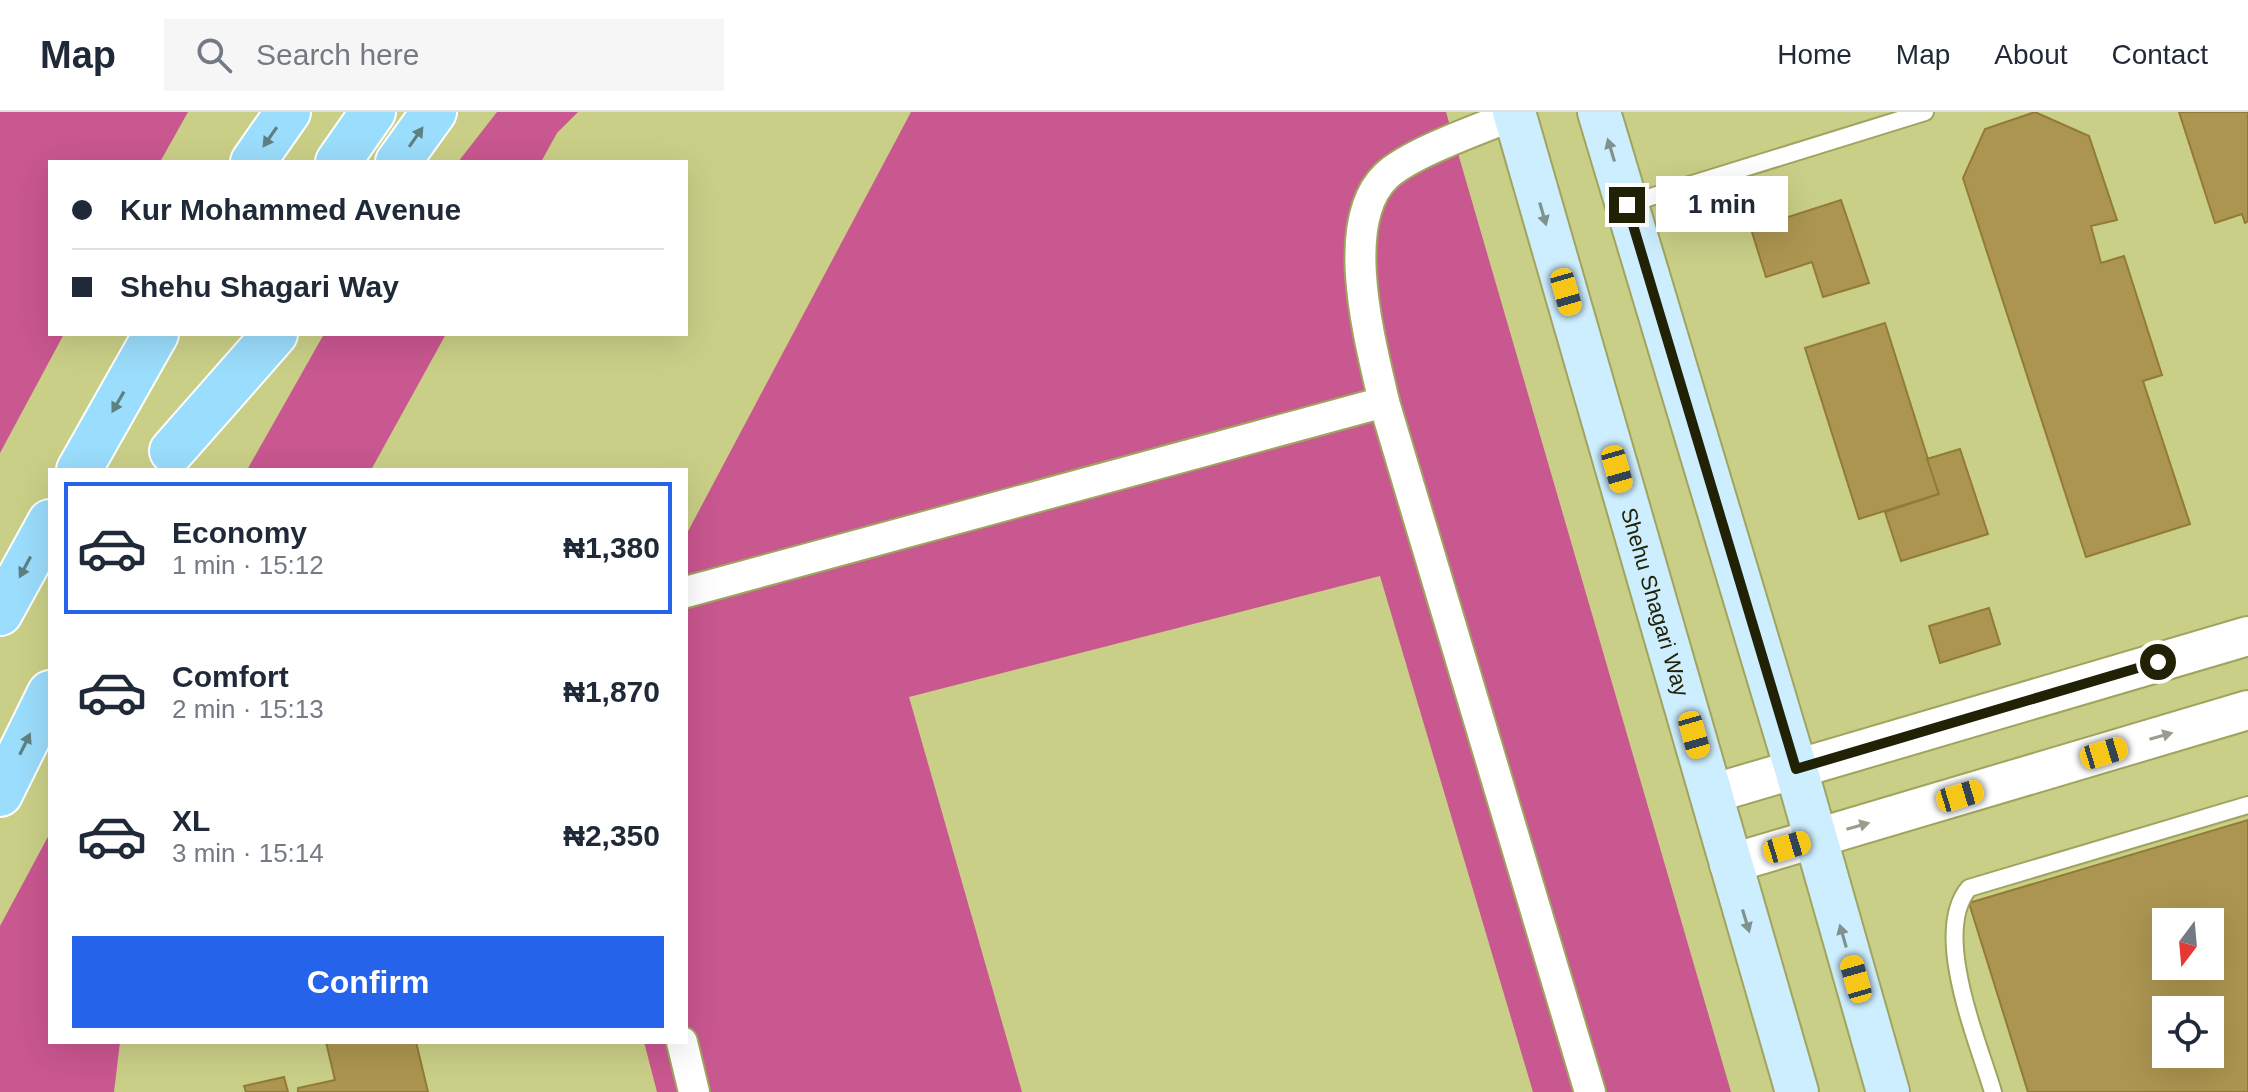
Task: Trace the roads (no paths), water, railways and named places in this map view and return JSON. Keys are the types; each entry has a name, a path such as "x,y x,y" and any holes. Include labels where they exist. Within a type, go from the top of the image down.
{"main road":[{"path":"254,160 288,112"},
{"path":"339,160 373,112"},
{"path":"399,160 434,112"},
{"path":"1599,112 1796,769 1888,1092"},
{"name":"Shehu Shagari Way","path":"1514,113 1797,1092"},
{"path":"80,468 155,336"},
{"path":"167,460 232,336"},
{"path":"167,460 273,336"},
{"path":"0,613 48,526"},
{"path":"0,794 48,697"}],"street":[{"path":"1514,113 1444,143 1386,176 1366,210 1360,250 1368,332 1384,402 1590,1092"},
{"path":"688,591 1384,402"},
{"path":"1711,794 2248,636"},
{"path":"1729,864 2248,710"},
{"path":"682,1044 694,1092"}],"lane":[{"path":"1627,205 1925,112"},
{"path":"1993,1092 1955,959 1955,914 1960,898 1969,888 2248,805"}]}
